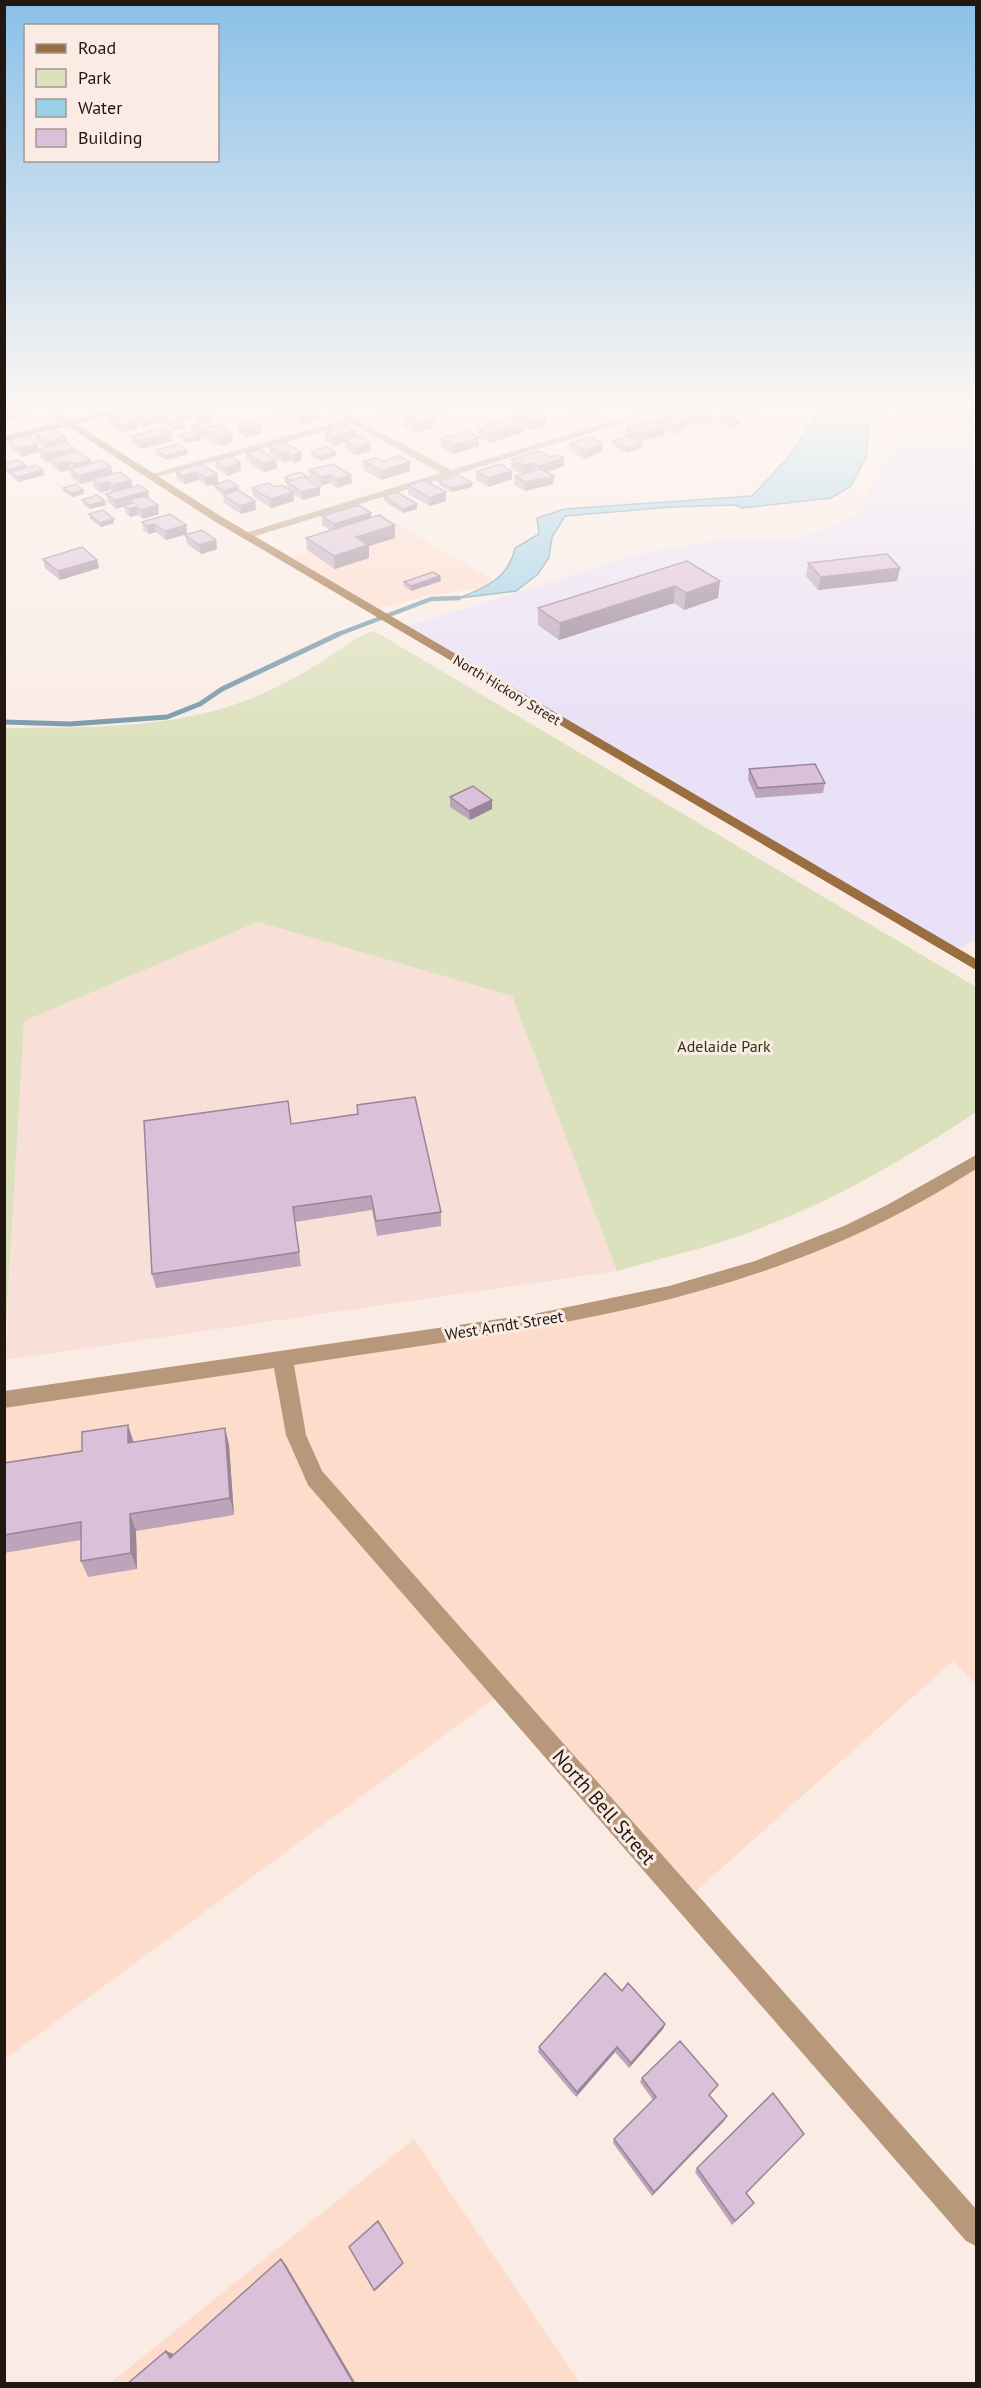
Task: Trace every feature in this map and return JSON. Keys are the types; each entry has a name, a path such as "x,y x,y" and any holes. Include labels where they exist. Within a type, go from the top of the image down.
{"street":[{"name":"North Hickory Street","path":"216,517 976,965"},
{"path":"246,536 307,517"},
{"name":"West Arndt Street","path":"4,1400 585,1312 692,1288 775,1262 851,1231 926,1193 976,1161"},
{"name":"North Bell Street","path":"283,1358 292,1430 298,1448 315,1478 976,2230"}],"shaded area":[{"path":"852,517 976,517 976,939 953,951 403,628 639,554 732,538 793,539 824,530"},
{"path":"396,523 495,581 486,587 421,597 373,611 285,559"},
{"path":"258,922 512,996 617,1271 5,1360 23,1021"},
{"path":"976,1161 976,1684 953,1661 686,1900 503,1692 5,2059 5,1400 548,1318 743,1273 932,1189"},
{"path":"414,2139 580,2383 109,2384"}],"green space":[{"name":"Adelaide Park","path":"374,631 976,987 976,1112 871,1176 816,1205 724,1241 617,1271 512,996 258,922 24,1021 5,1344 5,728 137,724 201,714 233,705 271,690 310,669 358,638"}],"water":[{"path":"564,517 552,537 549,557 538,574 516,591 459,598 487,586 502,574 515,548 539,534 537,518"}],"building":[{"path":"93,517 114,519 100,523"},
{"path":"158,517 175,517 186,525 165,531 154,524 147,526 142,522"},
{"path":"324,517 356,517 334,524"},
{"path":"371,517 383,517 395,525 356,537 368,545 334,556 306,538"},
{"path":"202,530 216,540 199,545 185,535"},
{"path":"82,547 97,560 58,571 43,559"},
{"path":"887,554 900,568 821,577 808,563"},
{"path":"687,561 720,581 686,593 675,586 560,623 538,608"},
{"path":"433,572 440,576 411,586 404,582"},
{"path":"815,764 825,783 758,788 749,769"},
{"path":"473,786 492,800 469,811 450,797"},
{"path":"415,1097 441,1212 376,1221 371,1196 293,1207 299,1252 152,1274 144,1121 288,1101 291,1124 358,1114 357,1105"},
{"path":"128,1425 128,1443 225,1428 230,1498 130,1514 131,1553 81,1561 81,1522 4,1535 4,1463 82,1451 82,1432"},
{"path":"605,1973 622,1991 628,1983 665,2024 631,2063 617,2047 577,2092 539,2047"},
{"path":"680,2041 718,2085 709,2095 727,2116 654,2192 614,2139 656,2097 642,2078"},
{"path":"773,2093 804,2134 746,2193 754,2203 735,2221 697,2168"},
{"path":"378,2221 403,2263 374,2290 349,2247"},
{"path":"281,2259 354,2384 127,2384 166,2351 170,2358"}],"waterway":[{"path":"336,635 431,599 459,598"},
{"path":"4,722 70,724 167,717 200,704 222,689 339,634"}]}
